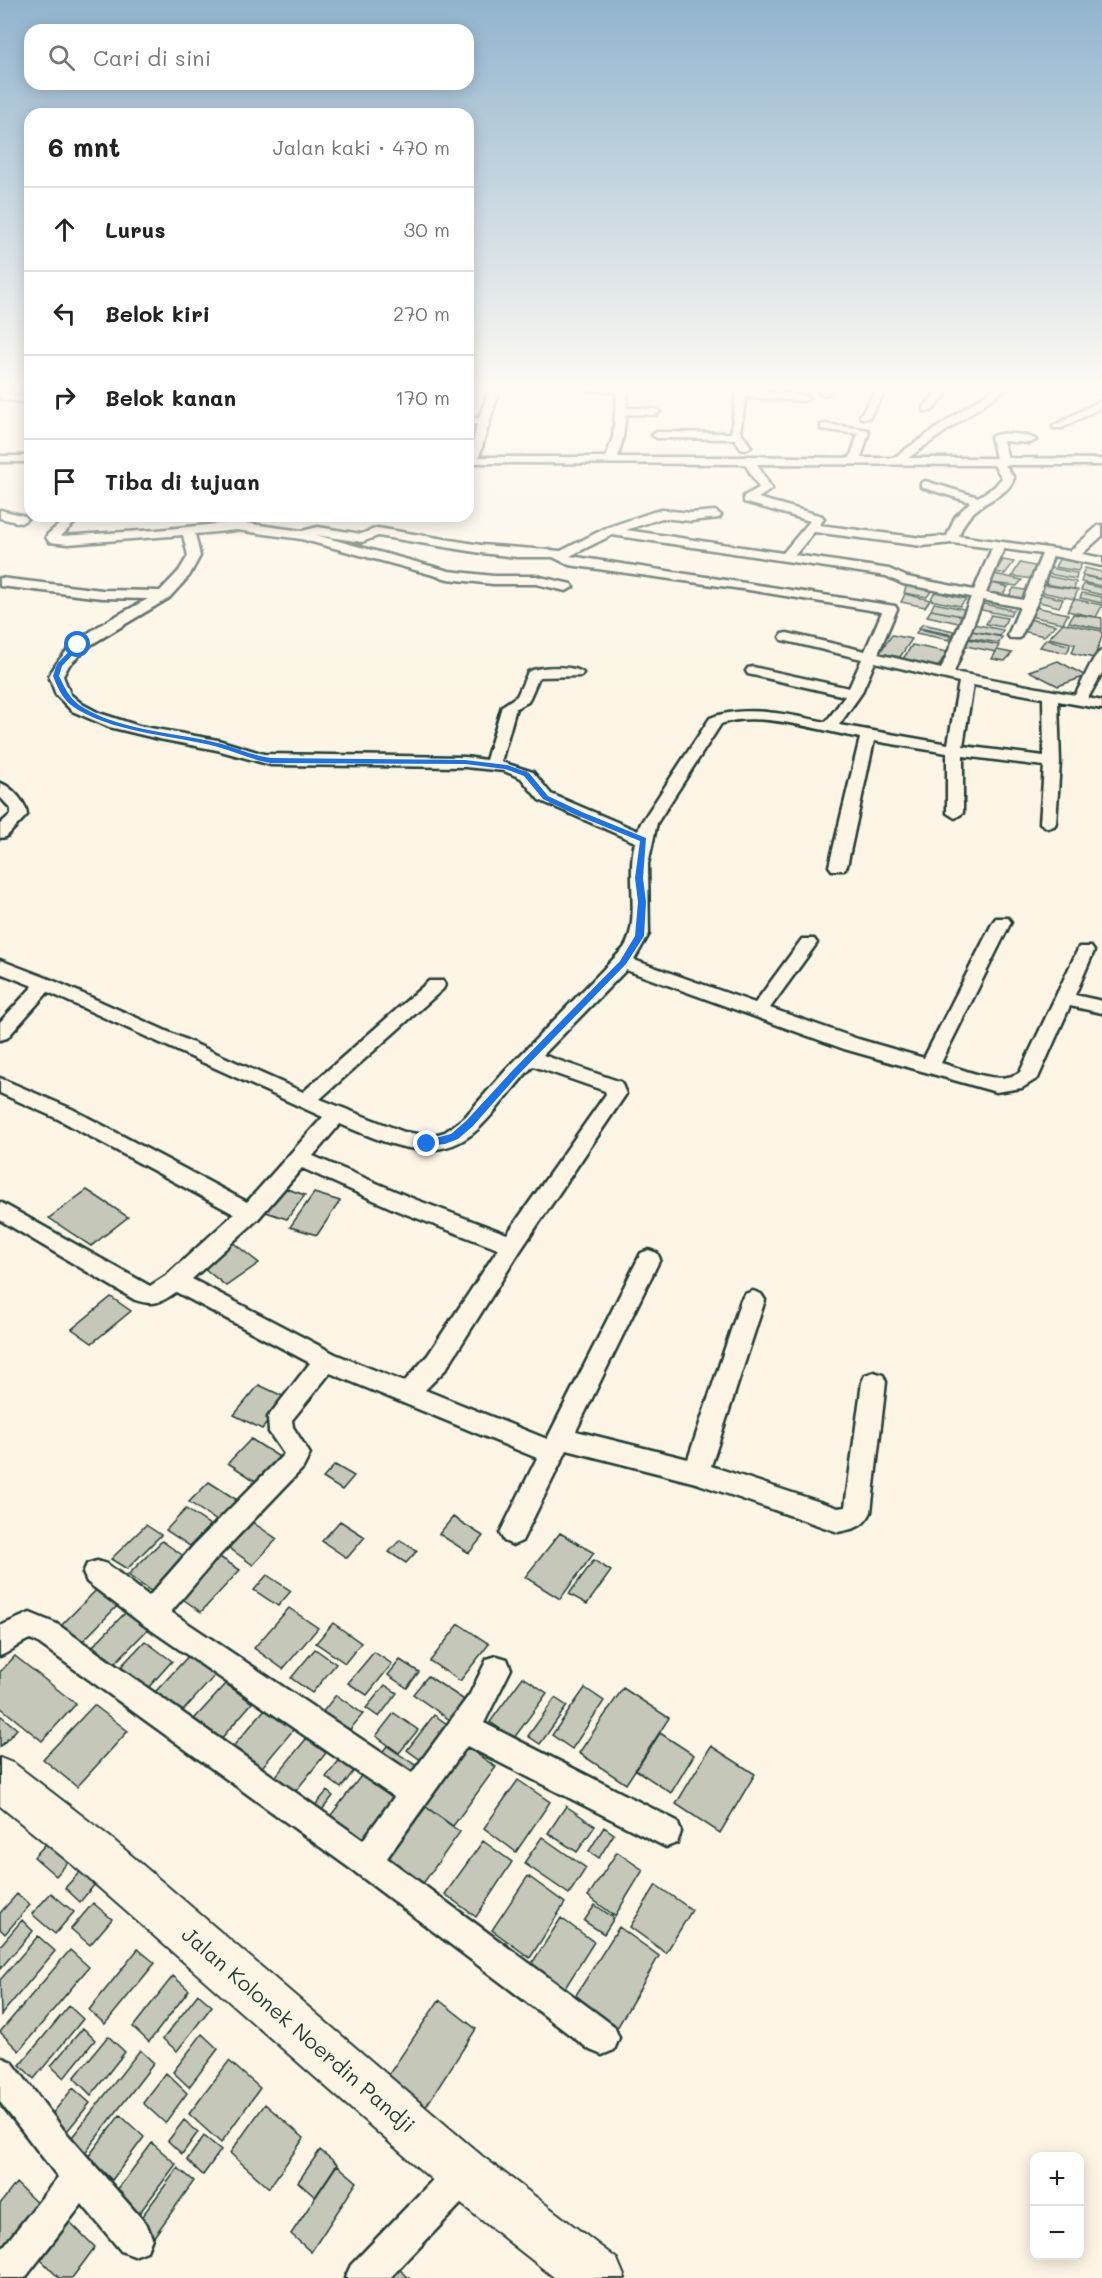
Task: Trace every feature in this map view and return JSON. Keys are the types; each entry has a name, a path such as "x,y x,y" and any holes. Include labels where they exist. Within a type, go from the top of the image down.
{"street":[{"path":"749,586 781,558 818,519 748,499 758,493"},
{"path":"954,493 980,501"},
{"path":"952,539 956,522 962,513 991,493"},
{"path":"0,514 21,519"},
{"path":"302,535 318,531 362,538 380,532 482,549 562,555 610,531 658,514 691,517 715,515"},
{"path":"69,522 52,537 53,539 188,532 230,526 302,535 448,575 493,580 536,580 566,587"},
{"path":"811,528 922,542 952,539 1049,551 1102,562"},
{"path":"1072,556 1102,529"},
{"path":"610,531 890,573 903,580 1029,605"},
{"path":"188,532 194,556 184,573 164,595 78,645 59,665 56,676 65,697 81,709 110,722 221,746 252,758 465,762 492,765 527,775 545,797 579,814 644,840"},
{"path":"946,674 999,545"},
{"path":"1015,634 1029,605 1049,551"},
{"path":"562,555 563,559 569,561 749,586 890,609 854,694 829,728"},
{"path":"0,582 102,594 164,595"},
{"path":"787,637 967,679 1102,705"},
{"path":"1079,700 1090,685 1102,655"},
{"path":"753,671 854,694"},
{"path":"492,765 510,706 523,699 532,675 538,672 576,673"},
{"path":"955,813 955,750 967,679"},
{"path":"1048,823 1052,762 1050,696"},
{"path":"0,966 337,1115 380,1132 427,1144 442,1142 455,1136 470,1124 623,962 640,936 642,902 639,878 644,840 649,823 697,746 719,718 734,714 747,714 955,750 1052,762"},
{"path":"838,866 868,735"},
{"path":"0,788 19,808 19,815 0,833"},
{"path":"930,1066 1002,922"},
{"path":"759,1010 808,943"},
{"path":"623,962 687,987 759,1010 851,1044 996,1084 1011,1086 1021,1082 1031,1073 1085,951"},
{"path":"0,1034 45,984"},
{"path":"305,1101 436,985"},
{"path":"1063,998 1102,1007"},
{"path":"410,1395 416,1384 437,1362 512,1245 616,1094 614,1087 602,1081 530,1058"},
{"path":"0,1085 65,1114 250,1213"},
{"path":"0,1210 143,1294 154,1296 175,1281 250,1213 337,1115"},
{"path":"300,1159 406,1205 512,1245"},
{"path":"513,1533 649,1258"},
{"path":"175,1281 250,1319 326,1362 410,1395 557,1446 696,1472 838,1520 852,1518 858,1512 874,1382"},
{"path":"696,1472 753,1299"},
{"path":"151,1614 219,1536 294,1460 297,1454 280,1431 278,1424 280,1417 326,1362"},
{"path":"97,1574 151,1614 416,1793"},
{"path":"0,1643 15,1631 30,1626 47,1633 366,1861 602,2038"},
{"path":"366,1861 480,1704 497,1669"},
{"path":"463,1728 666,1833"},
{"name":"Jalan Kolonek Noerdin Pandji","path":"0,1779 94,1854 464,2174 598,2278"},
{"path":"0,2074 51,2141 134,2238"},
{"path":"363,2278 464,2174"},
{"path":"2,2278 81,2176"}],"building":[{"path":"1060,557 1083,561 1078,571 1055,567"},
{"path":"1003,560 1014,562 1005,574 995,572"},
{"path":"1020,563 1039,567 1033,579 1012,576"},
{"path":"1051,568 1077,573 1076,579 1049,574"},
{"path":"1085,568 1102,572 1102,579 1082,575"},
{"path":"994,574 1022,580 1017,586 991,583"},
{"path":"1047,576 1076,582 1074,589 1046,584"},
{"path":"1083,576 1102,580 1102,586 1081,582"},
{"path":"991,583 1008,587 1002,596 986,592"},
{"path":"907,584 932,590 927,597 904,593"},
{"path":"1084,584 1102,588 1102,595 1081,590"},
{"path":"1043,585 1078,590 1074,599 1041,592"},
{"path":"1014,588 1029,591 1024,600 1008,597"},
{"path":"935,592 966,599 960,606 930,600"},
{"path":"1082,593 1102,597 1102,603 1080,598"},
{"path":"905,594 930,600 925,607 901,602"},
{"path":"1039,594 1063,599 1059,607 1035,601"},
{"path":"1074,599 1102,606 1096,617 1067,611"},
{"path":"934,603 964,609 962,616 931,610"},
{"path":"979,603 1013,610 1010,616 977,609"},
{"path":"1035,607 1068,614 1063,623 1029,616"},
{"path":"931,610 962,616 958,623 927,616"},
{"path":"1073,614 1102,618 1102,629 1069,622"},
{"path":"991,615 1007,618 1003,627 986,624"},
{"path":"1028,619 1056,625 1044,636 1022,631"},
{"path":"968,623 1003,630 1000,636 966,630"},
{"path":"1063,623 1102,631 1094,658 1072,653 1075,644 1049,638"},
{"path":"923,624 954,631 953,635 919,628"},
{"path":"919,629 951,636 949,640 916,633"},
{"path":"966,630 1002,637 999,643 964,637"},
{"path":"892,635 912,639 900,657 879,653"},
{"path":"963,638 999,645 996,652 961,645"},
{"path":"1046,639 1070,646 1067,653 1040,647"},
{"path":"912,645 947,652 938,667 903,659"},
{"path":"997,650 1012,653 1005,661 992,659"},
{"path":"1058,661 1086,676 1058,686 1029,671"},
{"path":"284,1188 305,1195 287,1219 266,1212"},
{"path":"87,1190 128,1217 91,1246 49,1218"},
{"path":"314,1193 340,1201 317,1235 290,1227"},
{"path":"231,1241 259,1263 226,1286 199,1264"},
{"path":"111,1297 131,1311 92,1343 72,1329"},
{"path":"259,1385 287,1398 262,1429 234,1415"},
{"path":"251,1439 284,1460 260,1484 228,1463"},
{"path":"335,1465 354,1476 342,1490 323,1478"},
{"path":"209,1482 237,1500 217,1521 189,1502"},
{"path":"186,1509 210,1525 190,1546 166,1530"},
{"path":"453,1517 483,1536 469,1553 439,1534"},
{"path":"249,1520 277,1539 253,1565 225,1545"},
{"path":"340,1521 365,1537 347,1558 322,1541"},
{"path":"146,1525 161,1535 127,1569 111,1559"},
{"path":"560,1533 594,1553 560,1599 525,1577"},
{"path":"400,1540 417,1551 406,1563 389,1552"},
{"path":"162,1541 188,1559 155,1594 128,1575"},
{"path":"218,1556 240,1570 201,1612 180,1597"},
{"path":"594,1560 611,1571 587,1604 569,1594"},
{"path":"267,1575 291,1591 278,1606 254,1590"},
{"path":"104,1582 125,1598 74,1650 53,1634"},
{"path":"289,1608 318,1628 283,1669 254,1648"},
{"path":"127,1611 149,1628 115,1663 93,1646"},
{"path":"333,1623 361,1643 345,1663 316,1643"},
{"path":"459,1624 489,1644 460,1681 430,1661"},
{"path":"145,1641 172,1661 139,1698 111,1677"},
{"path":"315,1649 336,1664 312,1693 291,1678"},
{"path":"192,1652 219,1671 173,1722 146,1702"},
{"path":"374,1652 392,1664 367,1695 348,1683"},
{"path":"15,1656 76,1704 42,1741 0,1707 0,1672"},
{"path":"400,1660 419,1672 407,1688 388,1675"},
{"path":"428,1676 472,1705 457,1725 413,1694"},
{"path":"523,1677 547,1693 514,1738 490,1722"},
{"path":"226,1684 252,1703 213,1748 186,1728"},
{"path":"385,1685 397,1693 379,1717 366,1708"},
{"path":"585,1688 604,1701 572,1749 552,1735"},
{"path":"623,1688 669,1718 626,1784 579,1753"},
{"path":"336,1695 363,1714 347,1733 321,1714"},
{"path":"555,1698 567,1706 540,1744 528,1736"},
{"path":"94,1705 128,1731 77,1787 43,1759"},
{"path":"266,1708 294,1729 258,1772 229,1751"},
{"path":"394,1713 418,1730 399,1753 376,1736"},
{"path":"0,1715 17,1729 0,1747"},
{"path":"434,1715 456,1730 429,1766 407,1750"},
{"path":"660,1733 694,1755 671,1793 636,1770"},
{"path":"306,1739 326,1753 295,1792 275,1777"},
{"path":"387,1746 424,1771 412,1788 375,1761"},
{"path":"465,1746 496,1767 453,1826 422,1804"},
{"path":"711,1746 755,1774 720,1833 676,1804"},
{"path":"348,1749 362,1760 341,1788 326,1777"},
{"path":"367,1768 406,1796 366,1849 328,1819"},
{"path":"518,1780 550,1802 516,1852 484,1828"},
{"path":"327,1791 333,1796 318,1815 311,1810"},
{"path":"566,1806 595,1826 577,1852 548,1833"},
{"path":"426,1807 460,1832 422,1885 387,1859"},
{"path":"604,1827 614,1834 599,1858 589,1851"},
{"path":"55,1834 77,1852 56,1876 34,1857"},
{"path":"542,1837 586,1868 569,1894 524,1863"},
{"path":"483,1841 512,1862 476,1917 445,1894"},
{"path":"617,1852 643,1870 615,1916 588,1896"},
{"path":"86,1865 101,1877 80,1902 65,1888"},
{"path":"528,1876 565,1903 530,1958 492,1930"},
{"path":"656,1885 692,1910 666,1953 630,1927"},
{"path":"51,1893 74,1912 55,1934 32,1914"},
{"path":"17,1894 30,1905 5,1934 0,1929 0,1913"},
{"path":"93,1903 112,1919 90,1945 71,1929"},
{"path":"595,1905 614,1918 604,1934 584,1921"},
{"path":"561,1918 594,1942 560,1996 527,1971"},
{"path":"22,1920 33,1931 0,1969 0,1946"},
{"path":"619,1927 659,1956 616,2030 574,1998"},
{"path":"38,1936 55,1951 1,2015 0,1980"},
{"path":"138,1949 155,1963 105,2024 89,2010"},
{"path":"70,1950 89,1967 19,2051 0,2032"},
{"path":"173,1976 189,1990 149,2042 133,2027"},
{"path":"198,1994 212,2006 177,2051 163,2039"},
{"path":"439,2000 476,2029 425,2108 387,2077"},
{"path":"69,2006 83,2019 34,2079 20,2065"},
{"path":"83,2028 95,2040 64,2078 51,2066"},
{"path":"202,2034 218,2049 189,2087 173,2072"},
{"path":"108,2036 125,2052 91,2095 74,2078"},
{"path":"140,2050 154,2063 83,2155 69,2141"},
{"path":"229,2061 260,2088 221,2143 189,2114"},
{"path":"166,2073 187,2093 165,2123 143,2103"},
{"path":"73,2088 90,2103 64,2135 48,2119"},
{"path":"265,2104 304,2138 269,2188 230,2153"},
{"path":"120,2115 144,2137 112,2180 88,2157"},
{"path":"184,2120 198,2132 182,2154 168,2141"},
{"path":"204,2136 221,2150 203,2175 187,2160"},
{"path":"152,2143 176,2164 138,2215 115,2193"},
{"path":"320,2150 337,2164 315,2197 298,2182"},
{"path":"337,2165 357,2182 311,2252 291,2234"},
{"path":"178,2168 194,2181 153,2238 137,2223"},
{"path":"16,2183 43,2209 0,2259 0,2204"},
{"path":"70,2222 95,2247 72,2278 59,2278 41,2260"},
{"path":"390,2261 409,2278 380,2278"}],"route":[{"path":"78,645 59,665 56,676 65,697 81,709 110,722 221,746 252,758 465,762 507,767 527,775 545,797 579,814 644,840 639,878 642,902 640,936 623,962 515,1073 470,1124 455,1136 442,1142 427,1144"}]}
